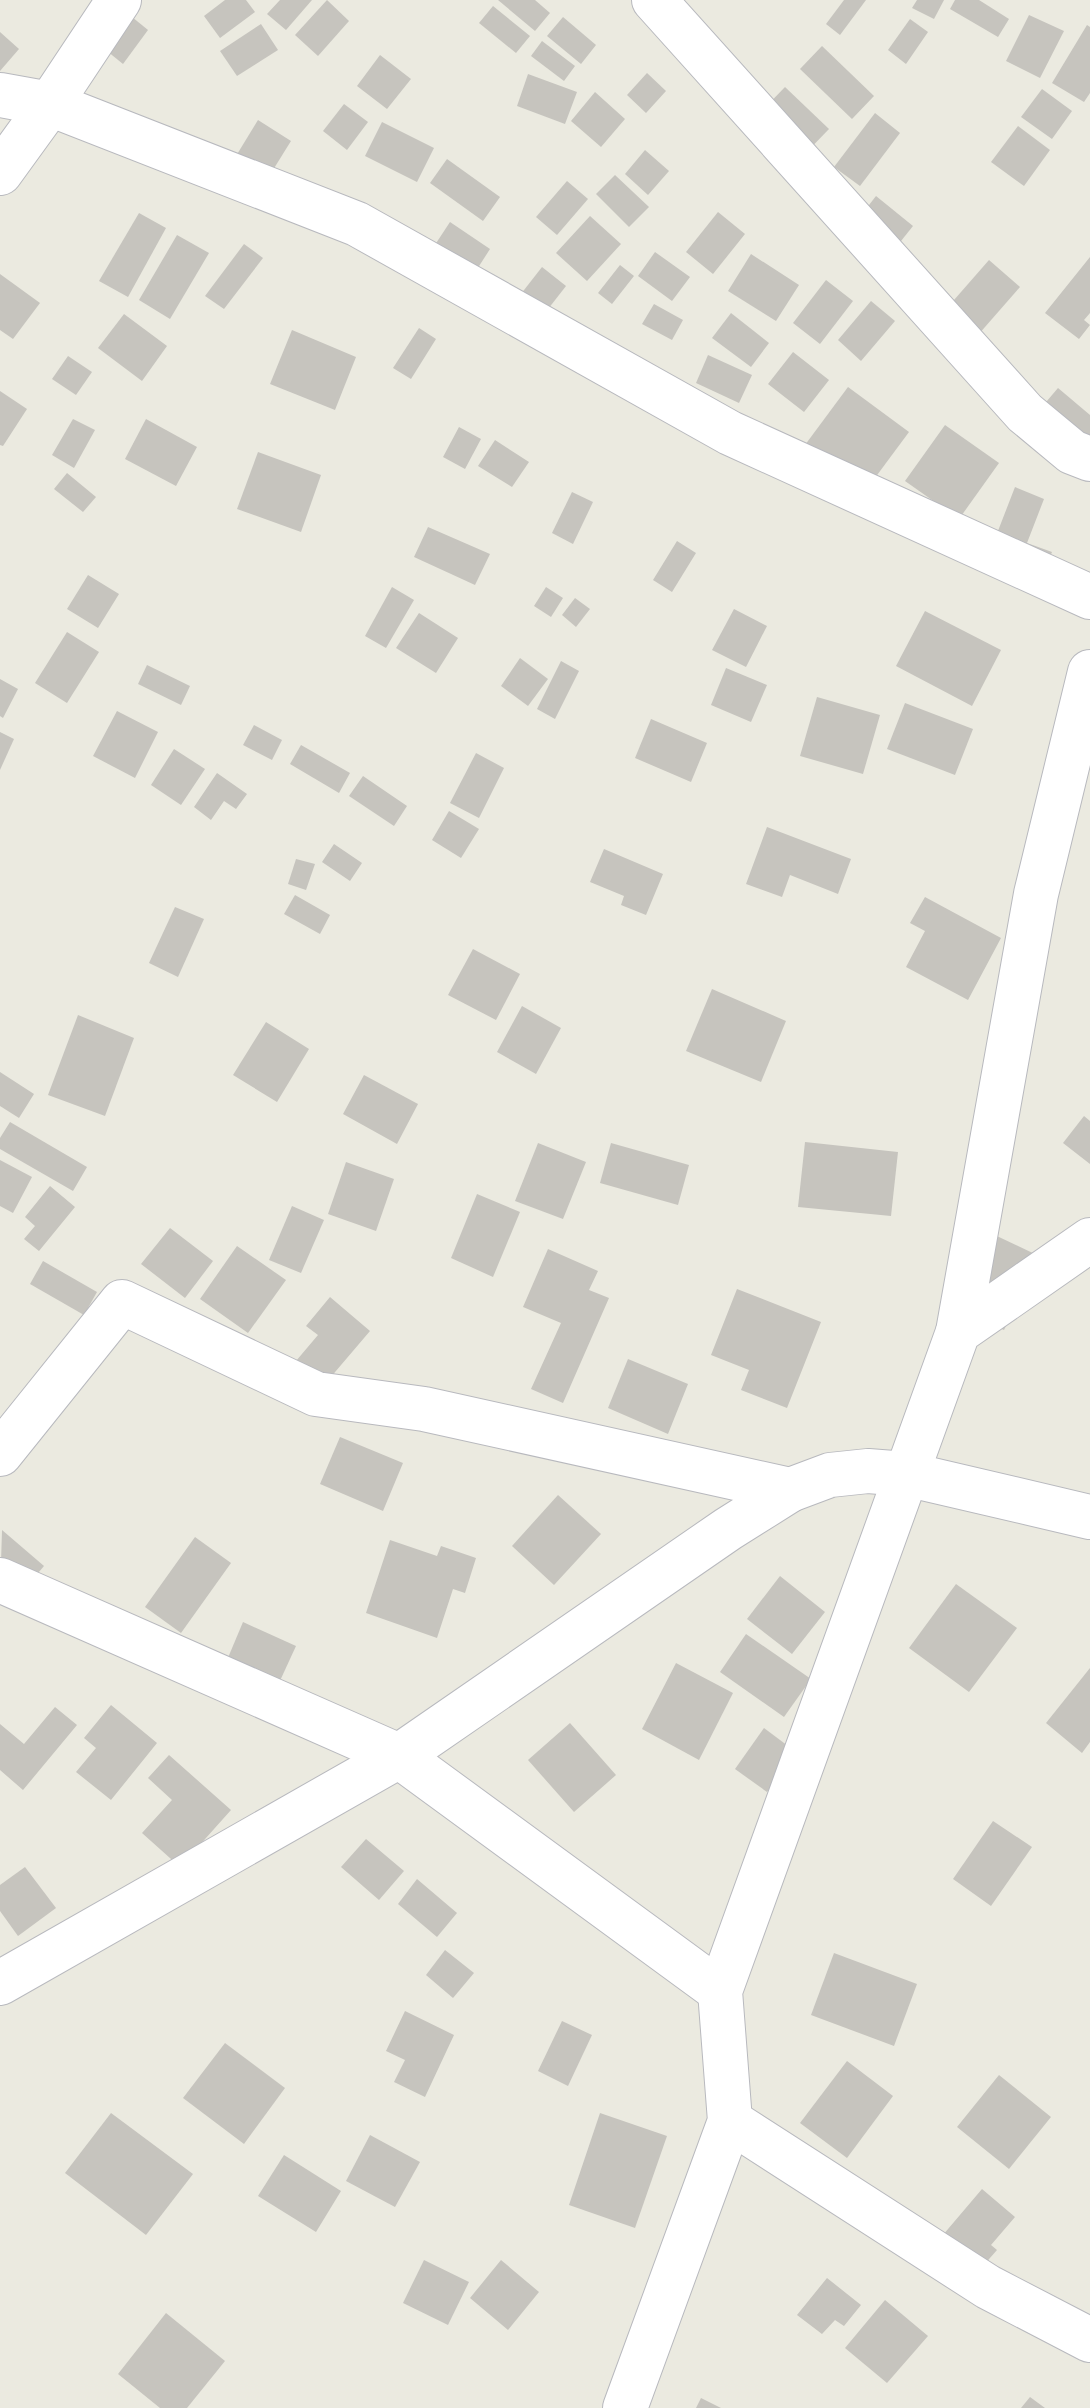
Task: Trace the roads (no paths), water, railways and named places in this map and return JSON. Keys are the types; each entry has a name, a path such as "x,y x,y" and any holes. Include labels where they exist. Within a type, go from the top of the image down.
{"street":[{"path":"0,173 119,0"},
{"path":"654,0 1025,413 1072,452 1090,459"},
{"path":"0,95 50,104 357,224 730,433 1090,597"},
{"path":"625,2408 730,2121 720,1991 958,1332 1036,894 1090,672"},
{"path":"958,1332 1090,1240"},
{"path":"0,1454 122,1302 316,1394 424,1409 790,1490"},
{"path":"0,1983 399,1756 728,1529 790,1490 830,1475 868,1471 906,1474 1090,1517"},
{"path":"0,1580 399,1756 720,1991"},
{"path":"730,2121 988,2287 1090,2340"}]}
